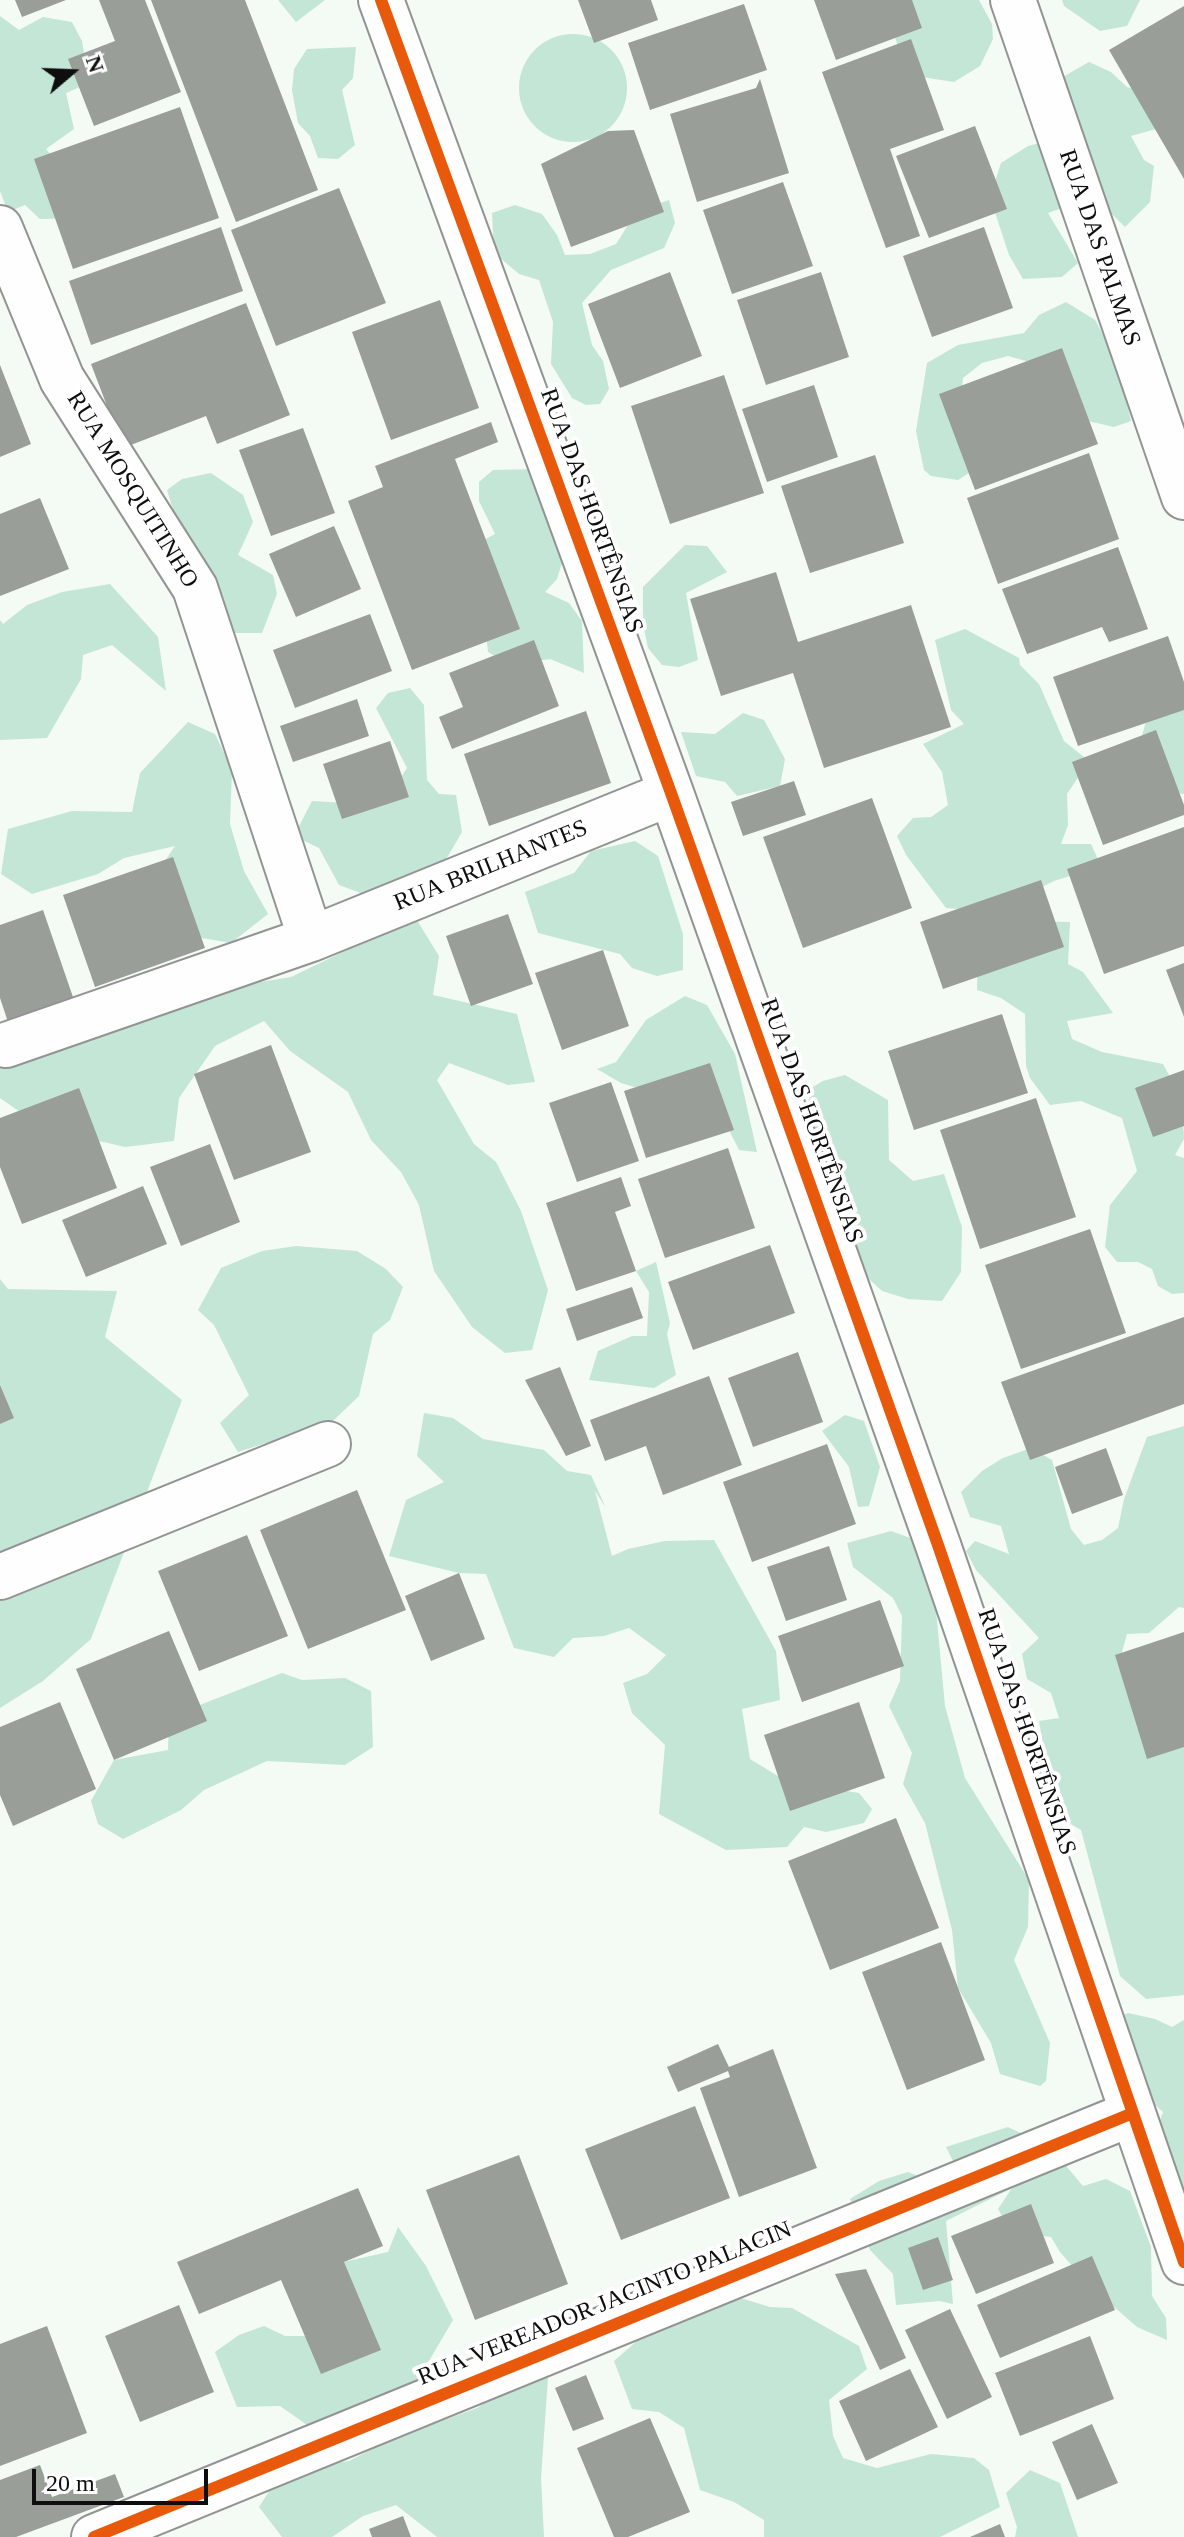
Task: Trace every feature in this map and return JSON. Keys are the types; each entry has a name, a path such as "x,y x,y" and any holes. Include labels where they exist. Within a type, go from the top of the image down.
{"street":[{"name":"RUA DAS HORTÊNSIAS","path":"381,0 671,793 938,1545 1184,2262"},
{"name":"RUA DAS PALMAS","path":"1013,0 1184,497"},
{"name":"RUA MOSQUITINHO","path":"0,228 62,379 195,588 311,939"},
{"name":"RUA BRILHANTES","path":"6,1045 311,939 671,793"},
{"path":"0,1577 328,1444"},
{"name":"RUA VEREADOR JACINTO PALACIN","path":"94,2537 1133,2113"}],"green space":[{"path":"278,0 325,0 296,22"},
{"path":"909,0 979,0 992,24 993,39 980,66 954,82 922,77 900,53 895,37"},
{"path":"1062,0 1140,0 1127,26 1100,31 1064,6"},
{"path":"0,16 19,30 43,17 72,22 82,41 89,83 66,93 74,129 46,149 68,176 87,218 40,219 25,205 8,212 0,191"},
{"path":"573,34 594,38 611,50 623,67 627,88 623,109 611,126 594,138 573,142 552,138 535,126 523,109 519,88 523,67 535,50 552,38"},
{"path":"356,47 353,78 342,90 355,145 338,159 318,158 310,136 298,123 292,90 294,69 307,49"},
{"path":"1089,62 1111,72 1127,87 1171,99 1167,126 1131,136 1144,160 1154,166 1150,202 1125,227 1111,213 1065,207 1048,213 1078,263 1062,277 1023,279 1009,255 990,197 1001,163 1028,146 1077,133 1061,78"},
{"path":"669,200 675,223 664,248 611,270 582,303 592,345 603,361 609,389 600,404 586,405 572,398 551,364 553,322 539,280 519,274 494,253 492,213 515,205 542,214 557,235 565,255 590,254 616,244 637,211"},
{"path":"1066,302 1095,320 1119,363 1131,421 1114,427 1079,419 1044,366 1008,356 982,363 963,378 960,407 977,468 958,480 931,476 924,470 916,431 927,363 958,345 1024,333 1039,315"},
{"path":"535,469 564,556 557,579 545,592 569,603 582,621 584,673 550,659 510,665 488,652 476,544 495,534 479,501 479,482 493,470"},
{"path":"211,473 243,495 253,522 238,555 273,575 277,594 262,633 233,633 208,602 184,547 167,490 182,479"},
{"path":"685,545 707,546 727,572 686,593 698,660 679,667 662,665 648,648 643,624 643,587"},
{"path":"110,584 158,637 166,691 112,645 83,655 81,679 47,738 0,740 0,620 3,624 27,605 62,592"},
{"path":"965,629 1019,658 1020,665 1039,684 1064,741 1089,761 1067,794 1068,825 1061,844 1091,844 1101,866 1054,881 992,912 946,908 906,855 897,836 913,818 931,817 948,805 942,772 923,744 964,724 951,710 935,640"},
{"path":"410,688 424,705 427,780 439,794 456,795 462,832 441,868 366,895 339,885 319,848 294,836 312,801 383,805 407,768 376,708 388,693"},
{"path":"1184,693 1182,794 1166,787 1139,748 1147,717"},
{"path":"743,713 764,720 785,759 780,786 737,796 725,782 696,776 681,732 715,734"},
{"path":"188,722 215,734 232,770 230,824 244,871 268,914 231,943 184,935 146,889 175,846 124,858 98,874 32,894 1,874 8,829 72,811 132,812 140,773"},
{"path":"635,841 658,856 683,934 683,970 657,976 632,968 620,954 538,933 525,892 574,873 591,851"},
{"path":"415,917 439,956 433,995 517,1014 535,1082 508,1085 449,1063 437,1080 474,1144 496,1162 521,1211 548,1290 532,1350 505,1353 472,1327 434,1271 419,1205 401,1172 371,1140 348,1092 290,1051 264,1021 215,1046 179,1098 174,1141 125,1147 43,1128 0,1098 0,1062 242,985 291,977"},
{"path":"1028,921 1070,922 1068,964 1083,972 1113,1013 1067,1021 1072,1039 1102,1052 1163,1064 1182,1099 1184,1139 1175,1155 1184,1158 1184,1293 1172,1294 1158,1286 1152,1269 1138,1262 1117,1262 1105,1247 1110,1205 1137,1171 1122,1118 1081,1101 1050,1105 1030,1078 1026,1066 1025,1014 1001,998 977,990 978,942"},
{"path":"685,996 707,1005 735,1054 757,1152 739,1150 706,1084 658,1094 621,1083 597,1069 616,1062 646,1020"},
{"path":"845,1075 888,1100 889,1160 913,1181 944,1174 962,1227 961,1272 942,1301 908,1299 882,1291 858,1269 807,1108 811,1088"},
{"path":"296,1246 357,1251 386,1269 403,1287 390,1320 373,1334 359,1396 315,1438 266,1443 238,1452 220,1423 249,1395 214,1325 198,1310 221,1268 262,1251"},
{"path":"656,1262 670,1323 667,1334 676,1375 654,1388 589,1380 598,1351 632,1336 647,1336 649,1292 636,1271"},
{"path":"0,1279 8,1289 117,1291 105,1337 182,1400 91,1639 43,1681 0,1708"},
{"path":"424,1413 453,1418 483,1439 544,1450 567,1471 591,1475 606,1508 595,1491 612,1556 665,1541 714,1540 776,1651 780,1700 742,1709 750,1759 786,1781 859,1793 872,1809 864,1823 826,1832 804,1827 787,1847 726,1850 659,1814 665,1745 632,1713 623,1683 647,1674 666,1655 629,1628 604,1636 573,1638 554,1657 514,1648 486,1574 459,1573 389,1556 406,1500 444,1482 417,1456"},
{"path":"845,1415 864,1421 880,1467 869,1506 858,1507 849,1467 822,1431"},
{"path":"1184,1426 1184,1608 1179,1607 1149,1633 1127,1634 1122,1652 1130,1672 1184,1730 1184,1995 1146,1999 1120,1976 1081,1830 1055,1815 1039,1721 1059,1718 1051,1693 1027,1679 1022,1654 1039,1638 976,1570 966,1551 975,1541 1009,1554 1001,1526 970,1517 961,1492 982,1471 1003,1458 1031,1448 1052,1460 1071,1529 1084,1545 1102,1540 1118,1528 1124,1499 1147,1437"},
{"path":"891,1531 935,1547 935,1599 945,1706 965,1778 1029,1880 1028,1927 1014,1960 1050,2043 1046,2081 1040,2086 1000,2074 991,2043 958,1988 952,1930 925,1823 903,1784 912,1753 889,1706 900,1681 902,1616 893,1598 853,1567 847,1543"},
{"path":"282,1673 302,1680 345,1678 371,1691 373,1747 345,1765 267,1761 204,1790 181,1810 123,1839 98,1824 91,1801 114,1760 168,1750 169,1717"},
{"path":"1128,2013 1155,2019 1172,2027 1184,2020 1184,2198 1159,2123 1163,2112 1142,2093 1112,2020"},
{"path":"1008,2127 1050,2147 1083,2186 1106,2179 1130,2191 1151,2247 1152,2296 1166,2318 1167,2340 1137,2327 1088,2284 1051,2237 1011,2232 998,2209 1012,2188 946,2221 953,2304 939,2301 896,2305 893,2274 870,2250 850,2199 879,2181 908,2172 971,2197 946,2147"},
{"path":"398,2227 426,2266 453,2320 416,2383 310,2427 280,2406 237,2407 215,2352 239,2335 264,2326 285,2336 323,2336 321,2267 388,2252"},
{"path":"734,2296 770,2307 792,2308 859,2346 867,2369 829,2400 833,2436 843,2458 877,2468 931,2454 974,2458 989,2470 1000,2507 940,2537 764,2537 764,2520 734,2502 700,2490 684,2428 659,2412 632,2409 614,2361 655,2325"},
{"path":"548,2378 541,2478 544,2537 437,2537 396,2505 363,2516 332,2537 282,2537 259,2507 277,2479 321,2465 349,2461 390,2440 477,2408 515,2382"},
{"path":"1030,2470 1060,2483 1078,2537 1015,2537 1017,2527 1006,2493"}],"building":[{"path":"15,0 66,0 22,17"},
{"path":"99,0 145,0 181,92 94,126 68,59 115,41"},
{"path":"151,0 245,0 318,190 236,222"},
{"path":"578,0 651,0 658,20 594,43"},
{"path":"814,0 912,0 922,28 836,60"},
{"path":"744,4 767,70 650,110 628,43"},
{"path":"1184,6 1184,179 1109,50"},
{"path":"911,39 944,130 890,149 920,236 886,248 822,72"},
{"path":"760,79 789,173 697,202 670,114 756,88"},
{"path":"180,107 219,218 73,269 34,159"},
{"path":"975,126 1007,209 929,238 896,156"},
{"path":"634,130 664,212 571,247 541,164 608,131"},
{"path":"783,182 813,266 732,294 703,210"},
{"path":"339,188 386,303 276,346 231,230"},
{"path":"221,227 243,291 91,345 69,281"},
{"path":"984,227 1013,308 932,337 903,256"},
{"path":"670,272 702,356 620,388 588,304"},
{"path":"821,272 849,357 766,385 737,300"},
{"path":"440,300 479,408 391,440 352,332"},
{"path":"246,303 290,415 217,444 206,416 123,448 91,364"},
{"path":"1062,348 1098,444 975,490 939,394"},
{"path":"0,365 31,444 0,457"},
{"path":"724,375 764,493 670,524 631,406"},
{"path":"814,385 838,457 767,482 742,409"},
{"path":"491,422 498,442 455,459 520,629 412,670 348,501 383,487 375,466"},
{"path":"303,428 335,513 271,536 239,450"},
{"path":"1089,453 1119,539 998,584 967,498"},
{"path":"875,455 904,543 810,573 781,486"},
{"path":"40,498 69,569 0,596 0,514"},
{"path":"334,526 361,589 296,617 269,554"},
{"path":"1118,547 1148,629 1109,642 1102,627 1027,654 1002,589"},
{"path":"776,572 798,642 911,605 951,727 824,768 793,673 721,696 690,599"},
{"path":"370,614 392,671 295,708 273,650"},
{"path":"1168,636 1184,682 1184,710 1078,746 1053,677"},
{"path":"534,640 559,706 452,749 439,717 463,707 449,673"},
{"path":"357,699 369,736 293,762 280,726"},
{"path":"586,711 611,783 489,826 464,754"},
{"path":"1156,730 1184,805 1184,815 1103,845 1072,762"},
{"path":"390,741 409,797 342,819 323,764"},
{"path":"794,781 806,815 743,836 731,802"},
{"path":"872,798 912,908 803,948 763,837"},
{"path":"1184,827 1184,946 1104,974 1067,869"},
{"path":"173,857 205,948 95,987 63,895"},
{"path":"1041,880 1064,947 943,989 920,922"},
{"path":"43,910 74,1000 8,1022 0,998 0,925"},
{"path":"508,914 533,984 471,1006 446,936"},
{"path":"603,950 629,1026 562,1050 535,973"},
{"path":"1184,963 1184,1017 1166,970"},
{"path":"1002,1014 1028,1093 914,1130 888,1051"},
{"path":"271,1045 311,1152 234,1180 194,1074"},
{"path":"710,1063 734,1130 646,1158 624,1091"},
{"path":"1184,1070 1184,1126 1153,1137 1135,1088"},
{"path":"611,1082 639,1161 577,1182 549,1103"},
{"path":"79,1088 117,1188 22,1224 0,1167 0,1118"},
{"path":"1036,1098 1076,1217 980,1249 940,1130"},
{"path":"210,1144 240,1222 181,1246 150,1167"},
{"path":"728,1148 755,1228 665,1258 638,1179"},
{"path":"621,1177 631,1206 615,1212 636,1271 576,1291 546,1203"},
{"path":"143,1186 167,1244 86,1277 62,1220"},
{"path":"1090,1229 1126,1333 1021,1369 985,1265"},
{"path":"770,1245 795,1313 693,1350 668,1282"},
{"path":"632,1287 643,1318 577,1341 566,1309"},
{"path":"1184,1317 1184,1404 1030,1460 1001,1382"},
{"path":"798,1352 823,1422 753,1447 728,1378"},
{"path":"560,1367 591,1446 566,1456 525,1380"},
{"path":"709,1376 742,1465 663,1495 646,1446 605,1461 590,1420"},
{"path":"0,1385 14,1418 0,1424"},
{"path":"827,1444 856,1524 752,1562 723,1482"},
{"path":"1106,1448 1123,1495 1072,1514 1055,1467"},
{"path":"357,1490 406,1610 308,1649 260,1530"},
{"path":"247,1535 288,1636 199,1671 158,1571"},
{"path":"829,1546 847,1600 786,1621 767,1567"},
{"path":"459,1573 485,1639 431,1661 405,1596"},
{"path":"880,1600 904,1666 802,1702 778,1636"},
{"path":"169,1631 207,1721 114,1760 76,1669"},
{"path":"1184,1632 1184,1747 1147,1759 1115,1655"},
{"path":"60,1702 96,1789 13,1826 0,1795 0,1727"},
{"path":"859,1702 885,1778 790,1811 764,1735"},
{"path":"896,1818 939,1928 830,1970 788,1861"},
{"path":"941,1942 985,2060 907,2090 862,1972"},
{"path":"718,2044 729,2067 773,2049 817,2168 739,2197 700,2088 730,2077 728,2071 678,2092 667,2067"},
{"path":"695,2106 730,2198 621,2240 585,2149"},
{"path":"519,2155 568,2284 475,2320 426,2190"},
{"path":"358,2188 383,2246 344,2262 381,2350 321,2374 281,2280 199,2314 177,2262"},
{"path":"1031,2204 1054,2263 976,2294 951,2236"},
{"path":"938,2237 953,2280 923,2290 908,2248"},
{"path":"1092,2256 1115,2310 1000,2358 977,2305"},
{"path":"866,2269 906,2358 880,2370 835,2274"},
{"path":"179,2305 214,2392 140,2422 105,2336"},
{"path":"950,2309 992,2397 947,2419 905,2330"},
{"path":"47,2326 87,2433 0,2466 0,2344"},
{"path":"1090,2336 1114,2399 1020,2436 995,2373"},
{"path":"910,2369 938,2427 866,2461 839,2401"},
{"path":"586,2375 604,2419 573,2431 555,2388"},
{"path":"650,2418 690,2512 628,2537 614,2537 577,2448"},
{"path":"1092,2424 1118,2483 1077,2500 1052,2442"},
{"path":"40,2465 52,2497 115,2474 124,2497 16,2537 0,2537 0,2480"},
{"path":"403,2516 411,2537 372,2537 369,2529"},
{"path":"1000,2524 1005,2537 970,2537"}],"cycle path":[{"path":"381,0 671,793 938,1545 1184,2262"},
{"path":"94,2537 1133,2113"}]}
